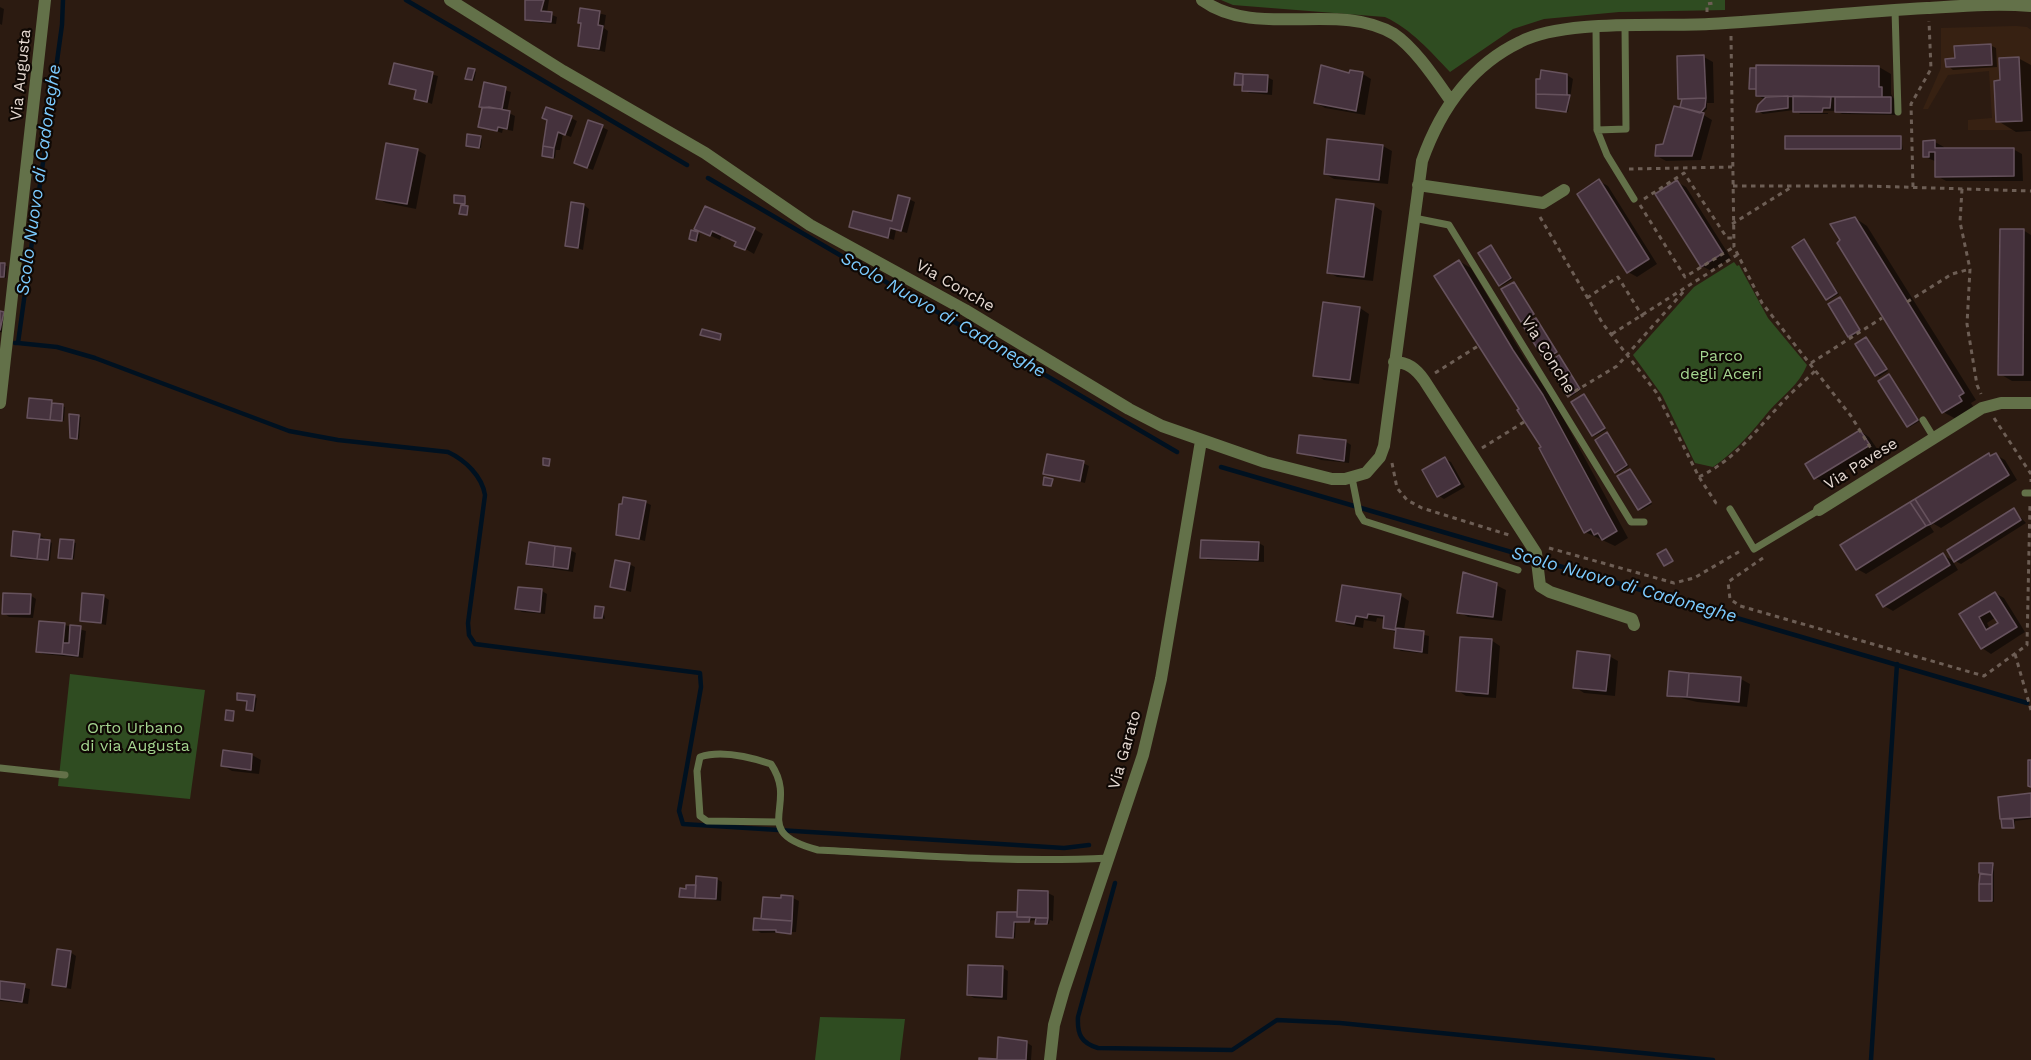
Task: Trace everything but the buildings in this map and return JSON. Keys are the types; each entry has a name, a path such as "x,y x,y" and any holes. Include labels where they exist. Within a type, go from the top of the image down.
{"street":[{"name":"Via Augusta","path":"0,403 45,0"},
{"name":"Via Conche","path":"450,0 563,71 705,153 810,225 964,310 1129,409 1201,441 1314,477 1352,478"},
{"path":"1202,0 1210,6 1240,16 1361,20 1395,35 1426,67 1451,100"},
{"path":"1352,478 1366,473 1373,466 1384,446 1418,185 1429,142 1451,100 1477,69 1520,41 1552,31 1596,27 1718,23 1895,10 1943,4 2031,6"},
{"path":"1418,185 1543,203 1564,190"},
{"path":"1394,362 1403,362 1416,369 1424,380 1536,553 1540,586 1550,592 1632,619 1634,625"},
{"name":"Via Pavese","path":"1819,510 1986,406 2031,403"},
{"name":"Via Garato","path":"1050,1060 1054,1026 1064,990 1143,755 1161,679 1201,441"}],"lane":[{"path":"1895,10 1898,112"},
{"path":"1597,130 1626,129 1625,26"},
{"path":"1596,27 1597,130 1607,155 1636,202"},
{"name":"Via Conche","path":"1414,218 1449,225 1631,522 1644,522"},
{"path":"1923,420 1934,438"},
{"path":"1352,478 1355,499 1364,522 1518,570"},
{"name":"Via Pavese","path":"1730,509 1754,549 1819,510"},
{"path":"777,822 707,821 700,816 698,771 700,757 711,753 771,764 782,788 777,822 794,844 818,850 968,859 1057,861 1109,858"},
{"path":"0,768 65,775"}],"path":[{"path":"1707,4 1714,3 1714,0"},
{"path":"1913,187 1911,104 1931,69 1930,21 1919,22"},
{"path":"1724,37 1732,36 1732,238 1734,247 1762,303 1851,416 1884,469"},
{"path":"1631,180 1625,170 1684,171 1732,167"},
{"path":"1636,202 1684,171"},
{"path":"1684,171 1727,238 1732,238"},
{"path":"1733,186 1913,187 2031,191"},
{"path":"1732,224 1792,187"},
{"path":"1752,566 1728,582 1730,599 1740,606 1984,676 2029,645 2031,474 1986,406 1977,385 1967,324 1970,268 1960,222 1962,189"},
{"path":"1636,202 1643,200 1637,190"},
{"path":"1531,201 1587,298 1656,392 1699,477 1716,503 1730,509"},
{"path":"1636,202 1685,277 1734,247"},
{"path":"1612,334 1643,317 1737,255"},
{"path":"1907,302 1952,274 1970,268"},
{"path":"1587,298 1618,277 1643,317"},
{"path":"1558,402 1617,366 1685,290"},
{"path":"1811,363 1882,318"},
{"path":"1424,380 1478,346"},
{"path":"1699,477 1730,459 1780,404 1816,370"},
{"path":"1471,454 1524,422"},
{"path":"2015,654 2031,710"}],"shaded area":[{"path":"2027,27 2031,30 2031,130 1968,130 1968,120 1992,118 1989,71 1948,75 1928,109 1923,109 1941,68 1941,28"}],"green space":[{"path":"1221,0 1725,0 1725,10 1619,12 1544,19 1513,29 1450,72 1412,34 1385,17 1233,5"},
{"name":"Parco degli Aceri","path":"1734,262 1737,266 1739,265 1768,318 1807,365 1795,384 1749,434 1729,455 1713,467 1695,463 1662,395 1633,355 1694,287"},
{"name":"Orto Urbano di via Augusta","path":"70,674 205,690 190,799 58,786"},
{"path":"820,1017 905,1019 900,1060 815,1060"}],"waterway":[{"name":"Scolo Nuovo di Cadoneghe","path":"15,343 18,343 62,25 63,0"},
{"name":"Scolo Nuovo di Cadoneghe","path":"406,0 687,165"},
{"name":"Scolo Nuovo di Cadoneghe","path":"708,178 1177,452"},
{"path":"18,343 57,347 95,358 289,431 338,440 448,452 461,459 472,469 485,495 468,623 469,635 475,644 700,673 701,687 679,811 683,824 1064,848 1089,845"},
{"name":"Scolo Nuovo di Cadoneghe","path":"1221,467 2027,703"},
{"path":"1871,1060 1897,664"},
{"path":"1115,883 1078,1017 1081,1037 1098,1048 1232,1050 1277,1020 1340,1023 1713,1060"}]}
